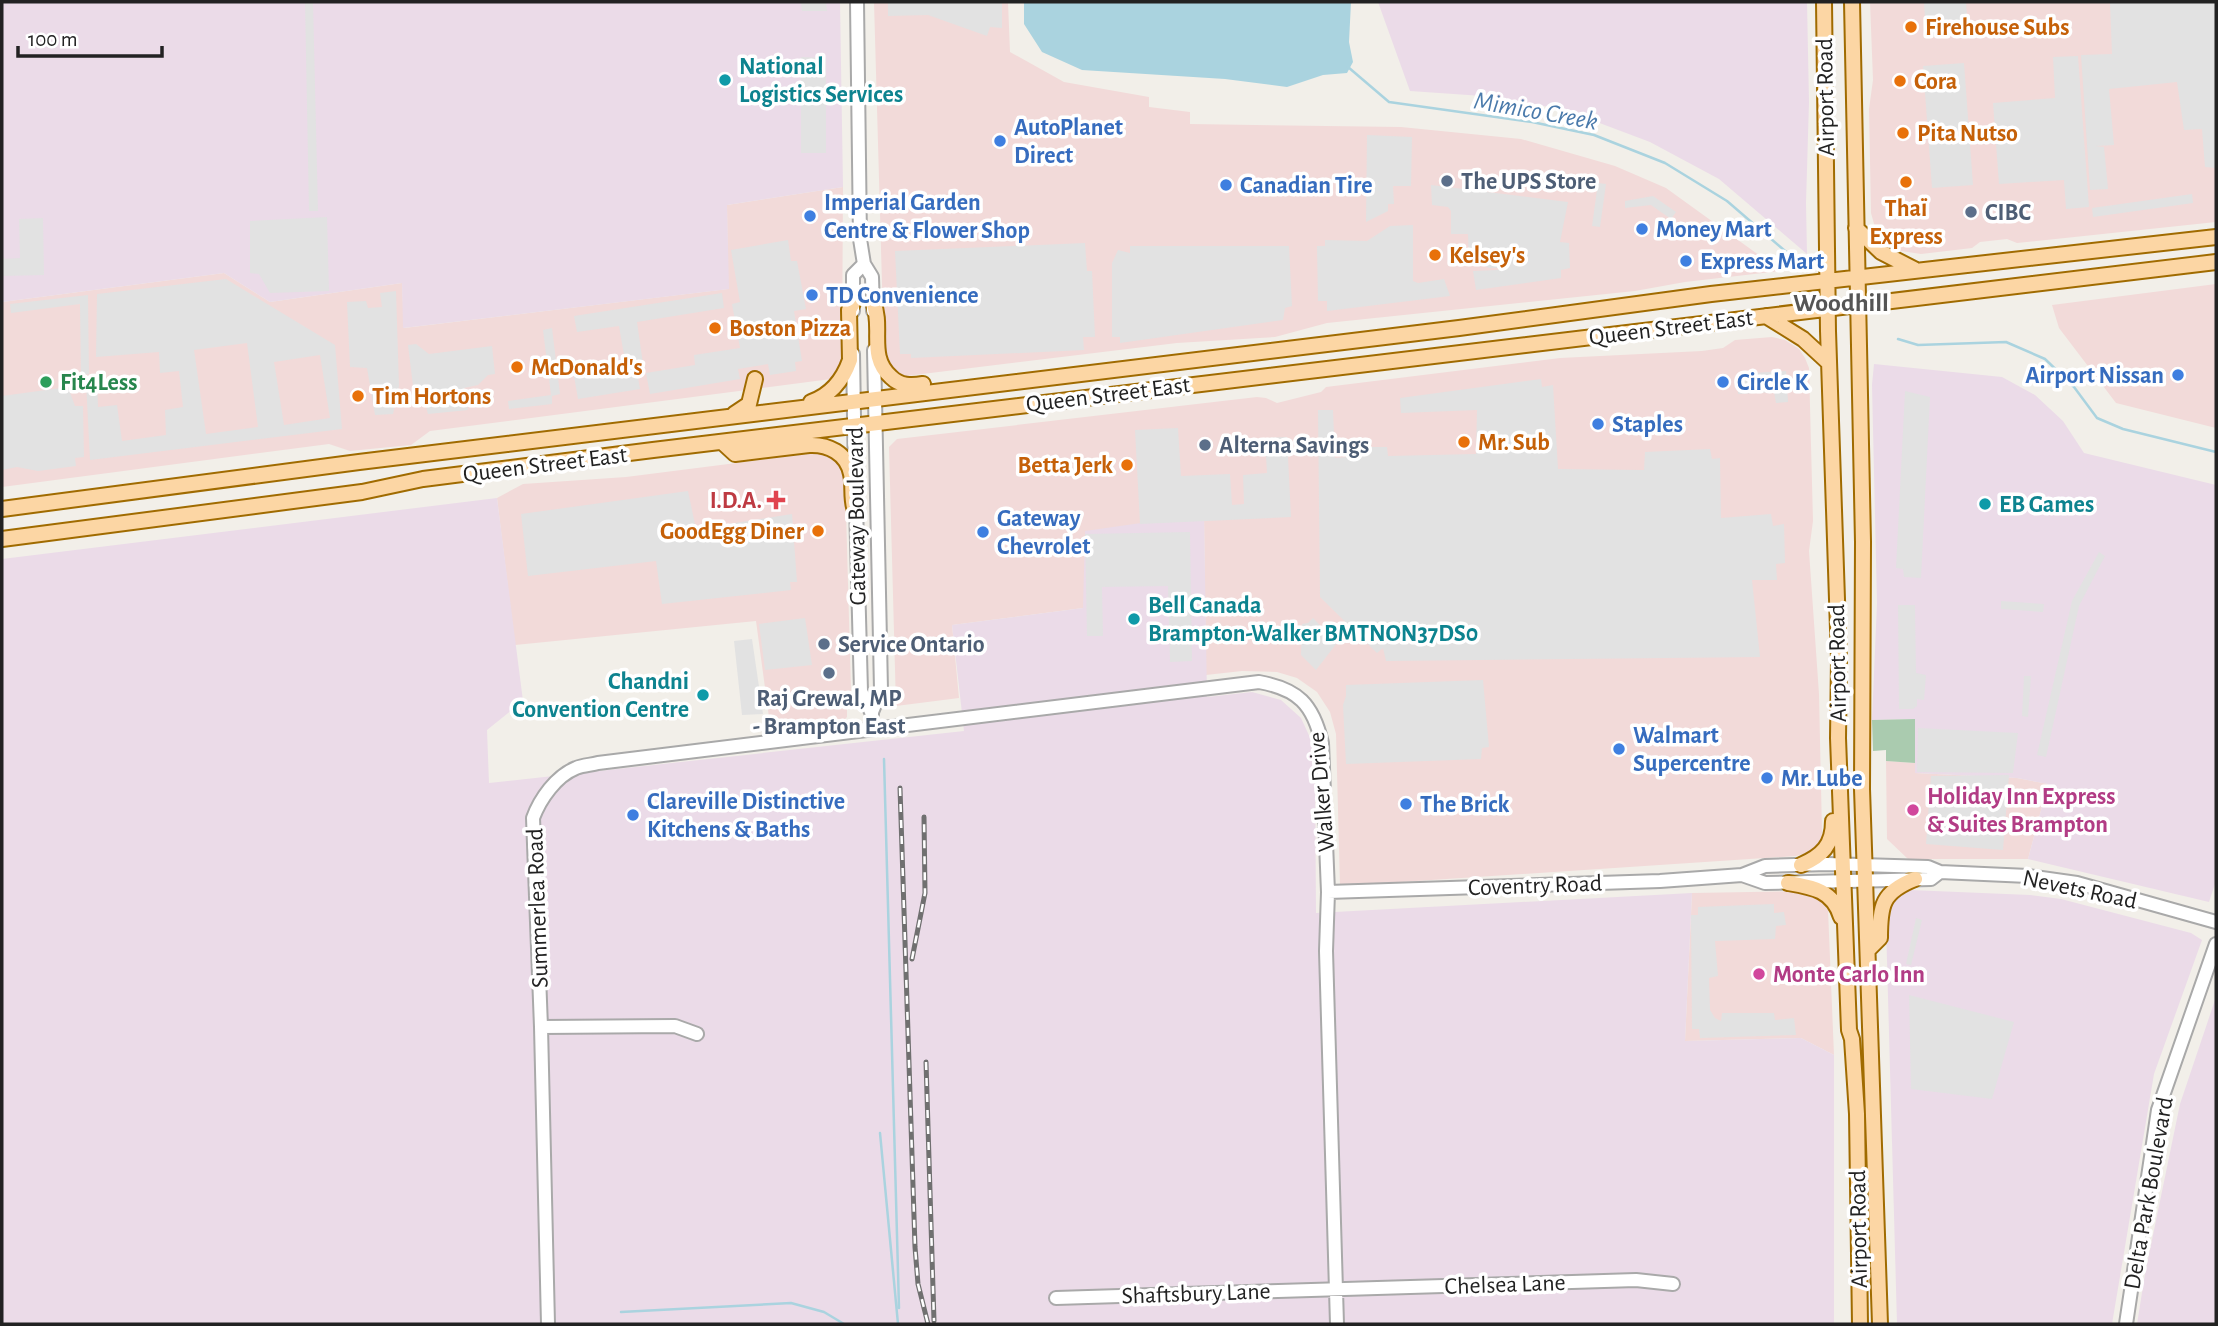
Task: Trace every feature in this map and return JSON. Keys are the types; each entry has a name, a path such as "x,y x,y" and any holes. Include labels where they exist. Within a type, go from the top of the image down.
{"main road":[{"name":"Airport Road","path":"1824,2 1827,280 1839,659 1838,738 1849,1030 1852,1039 1857,1114 1860,1324"},
{"name":"Airport Road","path":"1852,2 1863,542 1862,789 1880,1324"},
{"path":"1856,228 1881,252 1915,270"},
{"name":"Queen Street East","path":"4,507 1857,276 2216,237"},
{"path":"2181,266 2189,257 2216,254"},
{"name":"Queen Street East","path":"2,539 362,492 424,479 2216,262"},
{"path":"873,302 876,309 878,358 889,376 908,385 962,380 970,387"},
{"path":"729,417 749,404 755,379 773,411 804,404 829,393 841,379 850,360 849,310 853,303"},
{"path":"1766,316 1803,339 1829,363"},
{"path":"722,442 735,454 819,444 833,449 846,461 850,469 856,513"},
{"path":"1801,865 1818,856 1832,838 1833,806 1840,793"},
{"path":"1868,950 1880,938 1880,917 1885,898 1895,888 1915,879"},
{"path":"1788,883 1814,887 1831,898 1840,914 1845,937"}],"street":[{"name":"Gateway Boulevard","path":"857,2 860,239 864,264 872,277 873,302 881,690 872,712 873,729"},
{"name":"Gateway Boulevard","path":"864,264 853,275 854,426 860,691 872,712"},
{"name":"Walker Drive","path":"873,729 1258,682 1293,692 1305,703 1317,723 1322,743 1328,892 1327,961 1337,1324"},
{"name":"Summerlea Road","path":"548,1324 533,818 538,803 560,778 576,768 598,763 873,729"},
{"name":"Coventry Road","path":"1328,892 1660,881 1742,875 1765,866 1843,865 1865,874"},
{"name":"Nevets Road","path":"1865,874 1928,867 1940,872 2028,876 2077,883 2216,922"},
{"name":"Nevets Road","path":"1865,874 1931,879 1940,872"},
{"name":"Coventry Road","path":"1742,875 1765,883 1788,883 1843,881 1865,874"},
{"name":"Delta Park Boulevard","path":"2126,1324 2158,1110 2216,944"},
{"path":"541,1027 675,1026 697,1034"},
{"name":"Chelsea Lane","path":"1336,1288 1636,1280 1673,1284"},
{"name":"Shaftsbury Lane","path":"1056,1298 1336,1288"}],"shaded area":[{"path":"2,2 840,2 843,187 727,205 729,289 403,328 402,283 270,302 224,273 2,302"},
{"path":"305,2 313,2 318,211 309,211"},
{"path":"801,2 826,2 827,11 802,11"},
{"path":"874,2 1008,2 1010,52 1064,82 1149,97 1149,107 1190,112 1190,124 1401,127 1521,139 1615,166 1666,188 1781,271 1685,282 1635,291 1327,323 1275,337 1177,343 906,376 890,367 884,354"},
{"path":"888,2 1002,2 1002,28 990,27 987,36 928,15 888,16"},
{"path":"1378,2 1807,2 1807,254 1719,179 1650,142 1565,110 1497,97 1410,91"},
{"path":"1870,2 2216,2 2216,222 2017,243 2007,239 1980,242 1972,248 1921,254 1890,246 1876,231 1871,213 1869,109 1873,80"},
{"path":"1924,2 1966,2 1968,32 1926,38"},
{"path":"2110,2 2216,2 2216,168 2205,167 2202,129 2184,130 2177,82 2109,89 2114,145 2096,146 2104,147 2108,189 2090,190 2081,55 2112,54"},
{"path":"2078,56 2089,207 2066,209 2064,180 1999,184 1993,103 2055,98 2053,57"},
{"path":"801,57 826,58 826,153 801,153"},
{"path":"1964,63 1973,185 1932,188 1923,66"},
{"path":"1367,135 1412,137 1411,186 1393,186 1394,204 1388,204 1388,211 1366,222"},
{"path":"1598,183 1606,184 1600,227 1592,226"},
{"path":"1431,185 1568,202 1560,242 1569,243 1570,268 1561,270 1561,278 1476,290 1473,271 1500,268 1489,268 1477,261 1469,261 1468,234 1451,234 1451,211 1448,207 1432,205"},
{"path":"843,187 842,359 831,379 430,431 411,445 350,451 329,444 2,487 2,302 224,273 270,302 402,283 404,328 728,289 727,205"},
{"path":"2192,194 2193,203 2093,217 2092,208"},
{"path":"1653,196 1676,212 1671,219 1651,205 1625,208 1625,201"},
{"path":"327,217 329,291 270,293 259,274 250,273 250,221"},
{"path":"43,218 44,275 2,276 2,255 5,259 20,258 19,219"},
{"path":"1413,225 1413,281 1418,283 1444,279 1450,296 1327,311 1327,301 1318,301 1317,246 1325,246 1325,240 1367,241 1390,226"},
{"path":"788,240 791,261 797,261 806,309 794,311 802,361 795,362 796,371 770,375 768,364 738,369 740,379 650,394 646,373 695,365 694,355 740,348 732,304 740,302 731,250"},
{"path":"1085,243 1087,271 1092,271 1095,337 1083,337 1084,350 911,358 911,354 900,354 895,251"},
{"path":"1130,246 1289,246 1292,306 1285,308 1283,320 1120,343 1120,337 1112,337 1112,263 1118,250 1130,253"},
{"path":"226,279 335,345 342,429 90,460 86,382 97,381 98,407 117,405 122,441 166,435 165,410 183,407 179,371 160,373 159,352 96,357 97,294","holes":["247,343 258,427 206,434 194,350","320,355 330,418 284,425 274,362"]},
{"path":"2216,284 2216,428 2116,403 2059,328 2052,305"},
{"path":"396,291 399,386 393,414 375,415 367,368 350,367 347,302 366,301 368,308 382,307 380,293"},
{"path":"722,293 724,308 637,322 644,371 637,372 640,389 578,399 574,376 626,367 619,326 577,332 574,316"},
{"path":"88,295 89,374 81,375 80,304 11,313 10,304"},
{"path":"552,328 560,394 552,396 552,404 509,409 508,401 551,395 543,330"},
{"path":"1772,337 1785,340 1799,349 1809,368 1813,521 1809,551 1819,694 1822,832 1821,843 1810,852 1796,856 1340,886 1336,734 1330,712 1317,692 1297,678 1277,672 1242,671 1206,675 1204,515 1083,608 952,625 959,698 896,706 889,447 897,439 1257,397 1277,403 1321,392 1326,387 1560,358 1702,351 1723,348 1735,340"},
{"path":"416,344 429,354 492,346 495,374 488,375 478,385 464,388 468,410 428,414 422,393 414,394 408,345"},
{"path":"1874,364 2002,377 2035,395 2063,421 2084,453 2216,485 2216,881 2209,902 2028,859 2048,784 2017,778 1915,773 1915,719 1872,720 1877,603 1872,385"},
{"path":"1786,371 1788,402 1776,403 1774,392 1738,394 1737,374"},
{"path":"1541,379 1542,387 1553,385 1558,469 1644,470 1645,452 1710,449 1712,459 1720,458 1721,518 1771,514 1773,526 1784,524 1785,563 1776,564 1777,580 1752,580 1760,657 1386,661 1383,648 1377,653 1320,597 1318,410 1333,410 1335,458 1348,457 1348,447 1387,447 1388,456 1476,454 1477,410 1401,413 1400,398"},
{"path":"68,387 75,406 83,406 84,457 75,458 76,466 38,471 17,467 2,470 2,396"},
{"path":"1905,391 1930,397 1921,578 1904,577 1903,569 1896,568"},
{"path":"1178,428 1181,476 1230,474 1232,505 1244,504 1243,475 1267,473 1265,438 1287,437 1291,517 1140,524 1135,430"},
{"path":"815,453 825,454 835,460 845,476 851,691 847,717 843,721 771,732 756,621 515,645 497,498 523,484 626,477"},
{"path":"688,491 696,529 792,514 797,582 790,582 791,590 662,604 656,561 528,576 521,514"},
{"path":"497,498 523,701 487,730 489,783 964,731 952,625 1083,608 1085,531 1204,514 1207,697 1252,692 1281,700 1301,718 1313,744 1315,770 1316,913 1692,893 1685,1041 1801,1038 1834,1055 1834,1324 2,1324 2,559"},
{"path":"1190,532 1192,661 1170,662 1168,586 1102,587 1103,636 1087,636 1085,534"},
{"path":"2099,552 2105,556 2079,606 2046,757 2037,755 2072,601"},
{"path":"2001,601 2044,604 2043,612 2001,609"},
{"path":"1898,605 1915,605 1916,673 1926,675 1924,700 1917,699 1917,706 1913,709 1899,709"},
{"path":"805,618 812,665 765,670 759,624"},
{"path":"1313,618 1337,643 1316,670 1301,655 1302,624"},
{"path":"752,639 763,714 742,715 734,641"},
{"path":"2024,676 2031,676 2028,717 2022,716"},
{"path":"1483,680 1489,747 1482,748 1481,759 1346,764 1343,705 1346,685"},
{"path":"1918,728 2018,733 2013,773 1917,772"},
{"path":"1886,761 1915,763 1915,773 2017,778 2048,784 2028,859 1908,859 1887,839"},
{"path":"2009,775 2003,850 1926,844 1931,776"},
{"path":"1910,890 2030,895 2061,899 2191,933 2202,940 2154,1074 2112,1324 1897,1324 1886,924 1893,903"},
{"name":"Monte Carlo Inn","path":"1803,891 1822,900 1828,910 1834,1055 1801,1038 1685,1041 1692,893"},
{"path":"1774,904 1774,913 1784,912 1786,925 1776,926 1775,939 1715,941 1718,976 1709,978 1710,1010 1715,1018 1721,1021 1722,1013 1774,1013 1775,1020 1794,1018 1796,1035 1700,1038 1699,1029 1692,1029 1691,915 1698,915 1698,907"},
{"path":"1916,918 1922,920 1911,965 1906,964"},
{"path":"1909,995 2014,1022 1992,1099 1911,1089"},
{"path":"2216,997 2216,1324 2137,1324 2180,1104"}],"green space":[{"path":"1915,719 1915,763 1886,761 1886,750 1873,751 1872,720"}],"water":[{"path":"1024,2 1351,2 1349,42 1353,62 1347,73 1323,75 1287,87 1225,79 1082,70 1042,52 1024,24"}],"waterway":[{"name":"Mimico Creek","path":"1348,67 1389,102 1532,122 1594,135 1665,163 1727,201 1791,256"},
{"name":"Mimico Creek","path":"1898,339 1918,345 2006,342 2045,359 2074,387 2097,418 2123,429 2216,452"},
{"path":"884,759 899,1308"},
{"path":"880,1133 898,1324"},
{"path":"621,1312 791,1303 824,1312 844,1324"}],"railway":[{"path":"900,788 915,1247 918,1284 928,1324"},
{"path":"912,959 925,893 924,817"},
{"path":"926,1062 934,1321"}],"place":[{"name":"Firehouse Subs","path":"1911,27"},
{"name":"National Logistics Services","path":"725,80"},
{"name":"Cora","path":"1900,81"},
{"name":"Pita Nutso","path":"1903,133"},
{"name":"AutoPlanet Direct","path":"1000,141"},
{"name":"The UPS Store","path":"1447,181"},
{"name":"Thaï Express","path":"1906,182"},
{"name":"Canadian Tire","path":"1226,185"},
{"name":"CIBC","path":"1971,212"},
{"name":"Imperial Garden Centre & Flower Shop","path":"810,216"},
{"name":"Money Mart","path":"1642,229"},
{"name":"Kelsey's","path":"1435,255"},
{"name":"Express Mart","path":"1686,261"},
{"name":"TD Convenience","path":"812,295"},
{"name":"Boston Pizza","path":"715,328"},
{"name":"McDonald's","path":"517,367"},
{"name":"Airport Nissan","path":"2178,375"},
{"name":"Fit4Less","path":"46,382"},
{"name":"Circle K","path":"1723,382"},
{"name":"Tim Hortons","path":"358,396"},
{"name":"Staples","path":"1598,424"},
{"name":"Mr. Sub","path":"1464,442"},
{"name":"Alterna Savings","path":"1205,445"},
{"name":"Betta Jerk","path":"1127,465"},
{"name":"I.D.A.","path":"776,500"},
{"name":"EB Games","path":"1985,504"},
{"name":"GoodEgg Diner","path":"818,531"},
{"name":"Gateway Chevrolet","path":"983,532"},
{"name":"Bell Canada Brampton-Walker BMTNON37DS0","path":"1134,619"},
{"name":"Service Ontario","path":"824,644"},
{"name":"Raj Grewal, MP - Brampton East","path":"829,673"},
{"name":"Chandni Convention Centre","path":"703,695"},
{"name":"Walmart Supercentre","path":"1619,749"},
{"name":"Mr. Lube","path":"1767,778"},
{"name":"The Brick","path":"1406,804"},
{"name":"Holiday Inn Express & Suites Brampton","path":"1913,810"},
{"name":"Clareville Distinctive Kitchens & Baths","path":"633,815"},
{"name":"Monte Carlo Inn","path":"1759,974"}],"district":[{"name":"Woodhill","path":"1841,302"}]}
